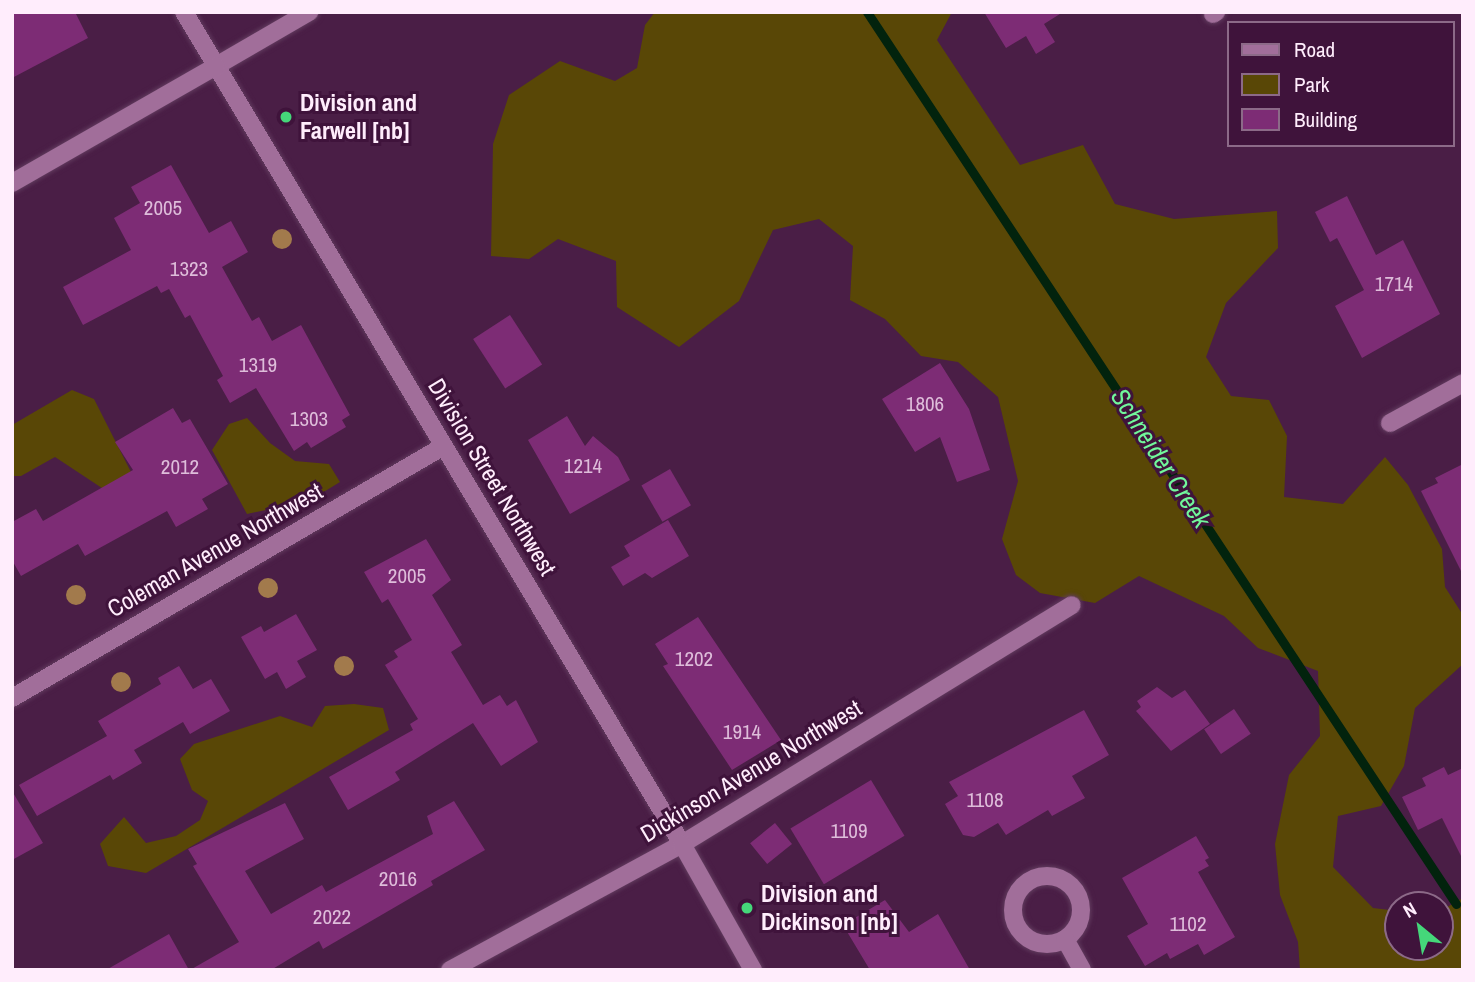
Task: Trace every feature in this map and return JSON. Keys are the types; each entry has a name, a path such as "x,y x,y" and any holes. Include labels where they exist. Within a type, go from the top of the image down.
{"street":[{"name":"Division Street Northwest","path":"184,12 682,844 752,970"},
{"path":"12,183 309,12"},
{"path":"1390,423 1463,383"},
{"name":"Coleman Avenue Northwest","path":"12,698 444,446"},
{"name":"Dickinson Avenue Northwest","path":"450,970 682,844 1072,605"},
{"path":"1065,939 1082,970"}],"green space":[{"path":"655,12 952,12 937,40 1020,165 1083,145 1115,204 1174,219 1277,211 1278,248 1226,303 1206,357 1231,396 1269,400 1287,436 1284,497 1343,504 1385,457 1408,485 1442,549 1445,587 1461,612 1463,664 1415,708 1404,766 1381,806 1338,816 1333,867 1373,908 1384,909 1384,961 1454,961 1454,903 1463,898 1463,970 1300,970 1298,942 1280,895 1275,844 1289,775 1320,736 1318,671 1258,648 1224,616 1139,576 1095,603 1040,593 1016,575 1002,539 1018,481 998,397 958,362 921,356 885,319 850,300 853,246 819,219 773,230 739,301 679,347 617,307 616,261 558,239 529,259 491,256 493,144 509,95 560,61 615,81 637,68 645,25"},
{"path":"72,390 94,399 134,478 114,496 55,457 21,476 12,476 12,425"},
{"path":"247,418 270,443 295,461 329,464 340,482 309,501 247,514 212,450 229,424"},
{"path":"354,704 383,708 389,730 146,873 108,866 100,844 124,817 146,843 176,836 200,820 208,801 192,790 180,759 194,744 280,716 312,727 325,706"}],"building":[{"path":"12,12 75,12 88,38 12,78"},
{"path":"984,12 1063,12 1044,24 1055,42 1036,54 1026,36 1006,48"},
{"path":"171,165 209,233 231,221 248,252 222,267 252,321 259,317 272,341 301,325 350,415 342,420 346,427 311,448 307,442 294,451 256,388 230,403 217,380 223,376 190,315 185,318 169,289 161,293 157,286 83,325 63,287 131,250 114,218 140,203 131,187"},
{"path":"1347,196 1376,255 1403,240 1440,314 1362,358 1335,306 1364,290 1337,238 1330,242 1315,212"},
{"path":"510,315 542,364 505,388 473,339"},
{"path":"940,363 969,409 990,470 957,482 940,437 915,452 882,399"},
{"path":"173,408 182,423 190,419 228,484 202,499 208,509 176,527 167,511 85,556 78,544 21,576 12,560 12,522 36,509 43,521 133,470 115,442"},
{"path":"567,416 585,446 593,436 618,457 630,480 570,514 528,440"},
{"path":"1463,464 1463,575 1421,491 1438,483 1435,478"},
{"path":"670,469 691,505 662,522 641,486"},
{"path":"668,520 689,556 652,578 645,573 623,586 611,567 630,556 624,546"},
{"path":"426,539 451,580 432,595 462,645 451,652 483,705 500,695 507,706 516,700 538,742 501,766 473,723 395,772 400,780 348,810 329,777 413,730 410,724 418,719 385,665 398,657 394,651 412,640 388,599 382,603 364,572"},
{"path":"296,614 317,650 297,661 306,677 286,689 277,672 265,679 241,637 261,626 264,632"},
{"path":"698,617 781,740 732,770 663,666 668,664 655,644"},
{"path":"179,666 193,689 211,679 230,711 190,734 183,722 134,750 142,763 113,780 110,775 37,816 19,785 107,736 98,721 161,684 158,678"},
{"path":"1157,687 1172,698 1185,690 1210,724 1171,751 1136,711 1141,707 1137,701"},
{"path":"1234,709 1251,734 1221,754 1204,729"},
{"path":"1084,710 1109,755 1072,776 1085,798 1052,816 1048,810 1006,835 998,823 974,837 963,835 945,804 958,796 949,782"},
{"path":"1444,767 1448,775 1463,768 1463,860 1442,818 1418,830 1402,797 1426,786 1422,778"},
{"path":"871,780 904,836 824,884 790,828"},
{"path":"12,791 43,843 12,860"},
{"path":"454,801 485,850 431,881 433,885 323,949 319,941 271,970 190,970 239,942 193,866 197,864 188,849 285,803 304,839 245,871 271,914 322,885 326,892 433,834 427,816"},
{"path":"775,823 792,844 767,864 750,843"},
{"path":"1196,836 1209,858 1205,860 1209,866 1198,872 1235,937 1204,955 1198,944 1170,959 1167,953 1145,966 1127,936 1148,924 1122,878"},
{"path":"885,900 909,932 938,914 970,970 870,970 843,925"},
{"path":"169,934 189,970 106,970"}],"waterway":[{"name":"Schneider Creek","path":"867,12 1456,904"}],"place":[{"name":"Division and Farwell [nb]","path":"286,117"},
{"name":"Division and Dickinson [nb]","path":"747,908"}]}
